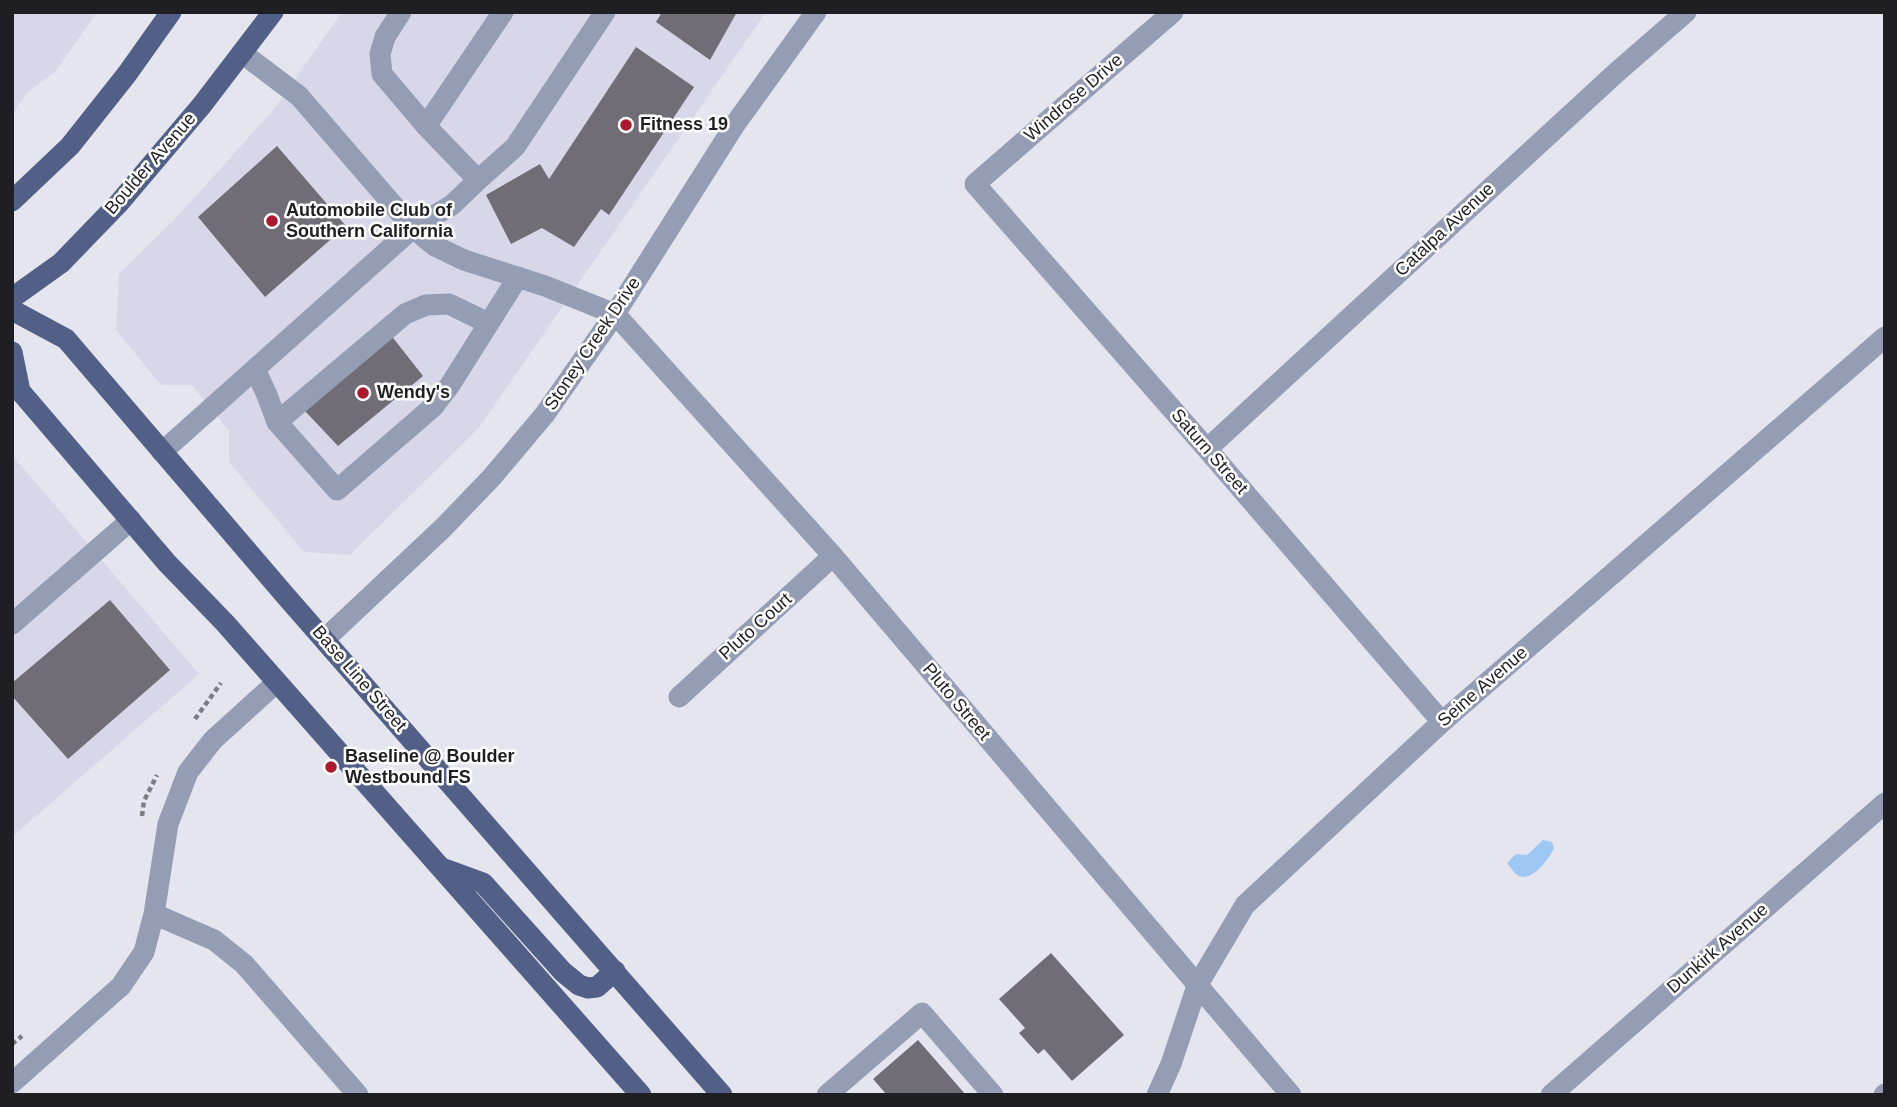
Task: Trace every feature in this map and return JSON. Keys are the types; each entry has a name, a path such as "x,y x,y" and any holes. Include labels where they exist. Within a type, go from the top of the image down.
{"main road":[{"path":"12,201 70,146 127,74 171,12"},
{"name":"Boulder Avenue","path":"12,298 61,263 119,203 202,105 273,12"},
{"name":"Base Line Street","path":"12,310 66,338 162,452 722,1095"},
{"path":"12,352 20,391 167,563 277,682 641,1095"},
{"path":"440,868 482,883 563,972 579,985 597,987 615,971"}],"street":[{"path":"401,12 385,37 380,54 382,74 478,180"},
{"path":"426,125 503,12"},
{"path":"162,452 413,228 452,205 515,147 605,12"},
{"name":"Stoney Creek Drive","path":"325,639 443,528 492,477 545,414 615,314 736,123 816,12"},
{"name":"Windrose Drive","path":"975,184 1173,12"},
{"name":"Catalpa Avenue","path":"1207,449 1606,82 1686,12"},
{"path":"242,53 299,96 413,228 435,246 464,260 545,286 615,314"},
{"name":"Saturn Street","path":"975,184 1442,722"},
{"path":"255,369 277,422 337,490 434,406 518,277"},
{"path":"277,422 405,314 426,305 449,304 488,323"},
{"name":"Pluto Street","path":"615,314 833,556 1291,1095"},
{"name":"Seine Avenue","path":"1157,1095 1171,1064 1197,986 1245,905 1442,722 1885,337"},
{"path":"12,624 131,520"},
{"name":"Pluto Court","path":"679,697 833,556"},
{"path":"12,1083 121,986 144,952 154,914 168,824 188,772 213,740 277,682"},
{"name":"Dunkirk Avenue","path":"1551,1095 1885,803"},
{"path":"154,914 214,940 244,964 358,1095"},
{"path":"827,1095 922,1013 993,1095"}],"path":[{"path":"189,727 221,683"},
{"path":"140,827 144,801 162,764"},
{"path":"12,1044 31,1029"}],"shaded area":[{"path":"12,12 97,12 56,71 28,92 12,115"},
{"path":"342,12 766,12 478,429 350,555 304,552 229,462 229,431 192,385 161,385 116,330 119,274 177,217 274,109"},
{"path":"12,455 199,674 12,837"}],"water":[{"path":"1543,840 1552,842 1554,848 1549,857 1529,876 1517,875 1507,863 1516,854 1527,855"}],"building":[{"path":"662,12 737,12 710,60 656,22"},
{"name":"Fitness 19","path":"636,47 694,87 609,215 601,209 574,247 542,228 511,244 486,195 540,164 549,179"},
{"name":"Automobile Club of Southern California","path":"277,146 346,226 265,297 198,217"},
{"name":"Wendy's","path":"390,334 423,376 338,446 305,411"},
{"path":"110,600 170,670 68,759 12,696 12,683"},
{"path":"1051,953 1124,1035 1072,1081 1044,1049 1038,1054 1019,1033 1025,1028 999,999"},
{"path":"918,1040 966,1095 887,1095 873,1079"}],"place":[{"name":"Fitness 19","path":"626,125"},
{"name":"Automobile Club of Southern California","path":"272,221"},
{"name":"Wendy's","path":"363,393"},
{"name":"Baseline @ Boulder Westbound FS","path":"331,767"}]}
